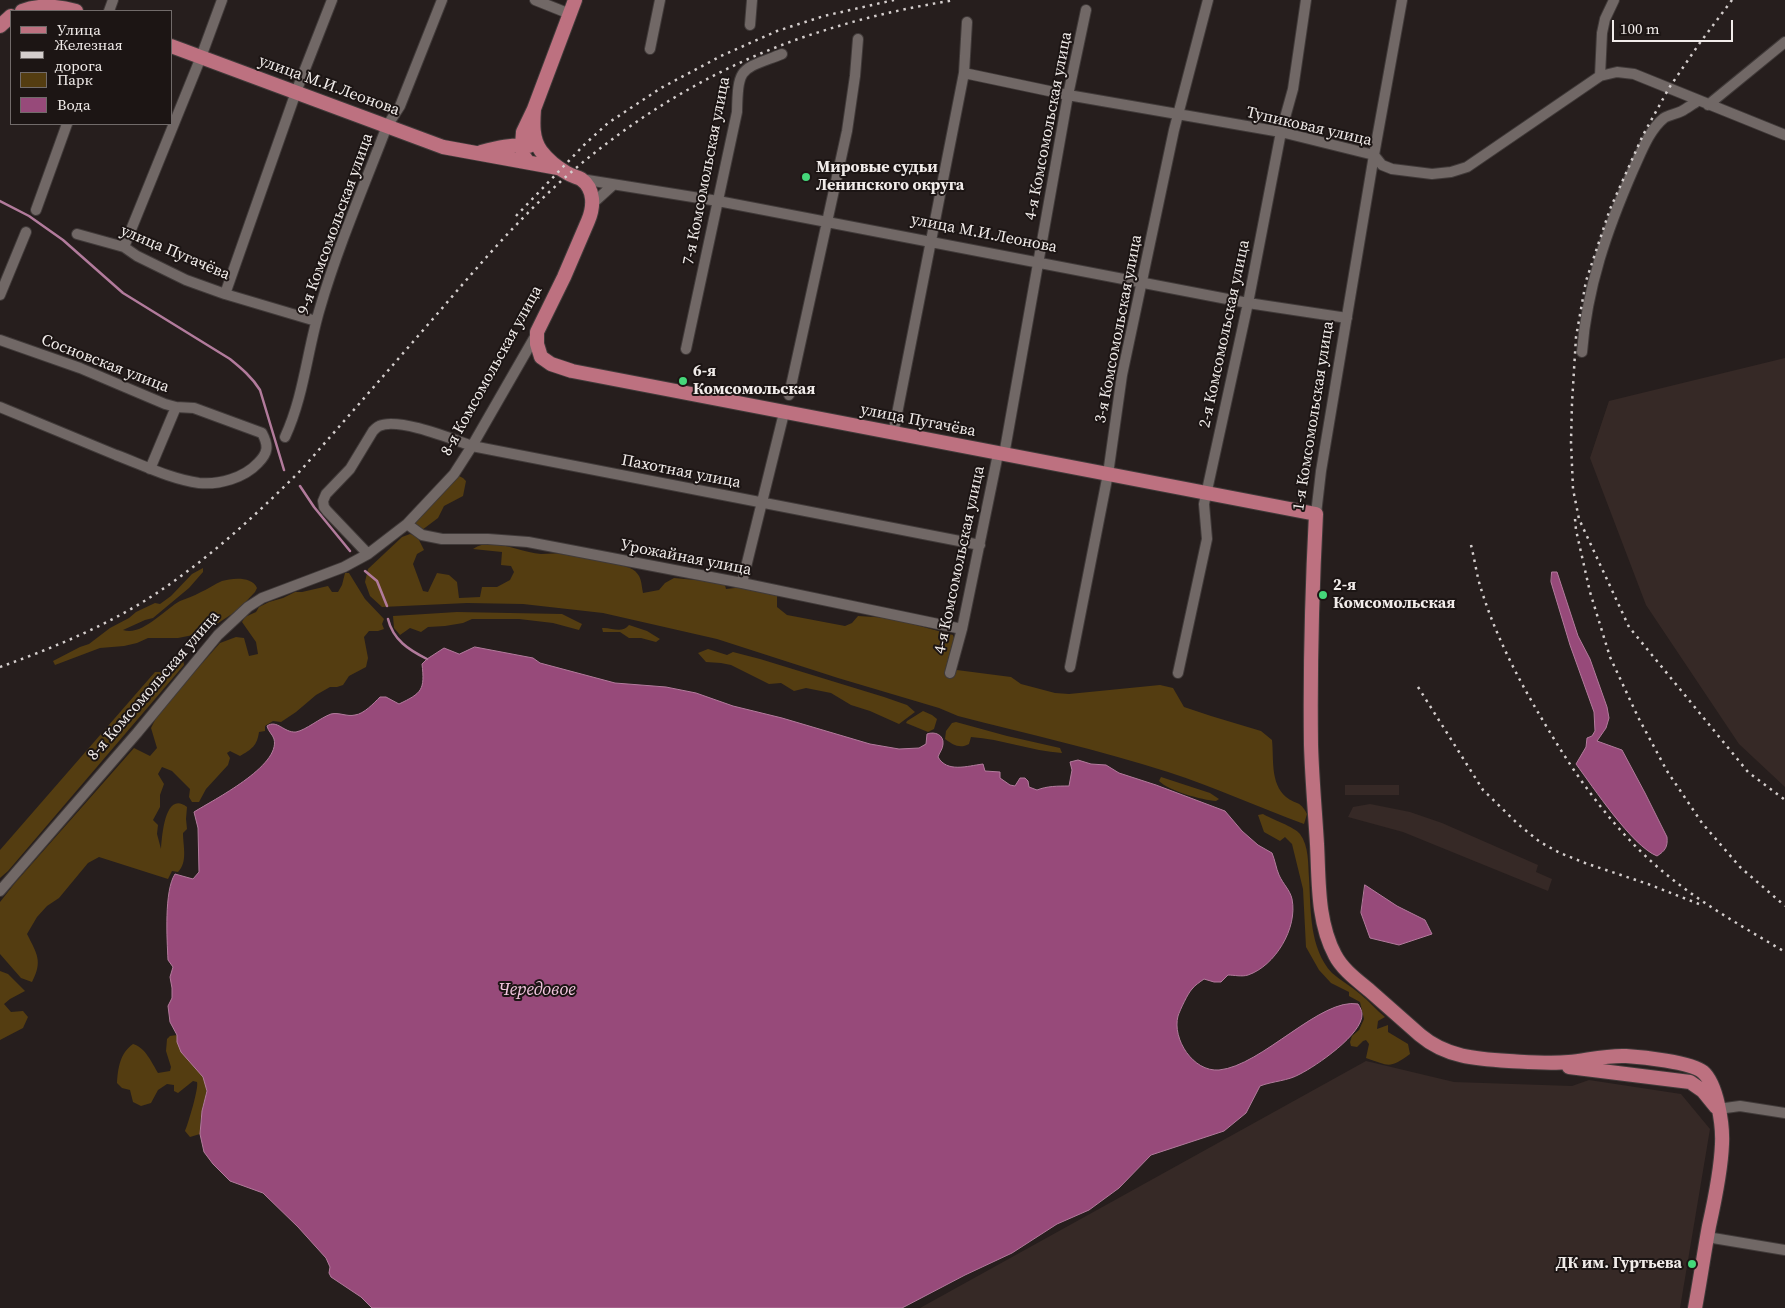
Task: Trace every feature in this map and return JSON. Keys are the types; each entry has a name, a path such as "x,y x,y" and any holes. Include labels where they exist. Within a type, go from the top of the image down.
{"main road":[{"path":"522,145 529,131 534,110 575,0"},
{"path":"24,10 35,4 71,10"},
{"path":"0,26 10,17"},
{"name":"улица М.И.Леонова","path":"172,46 443,147 476,154 497,152"},
{"path":"528,162 522,145 523,132 534,110"},
{"path":"534,110 534,132 541,151"},
{"path":"497,152 527,123"},
{"path":"497,152 522,145 541,151 570,174 592,204"},
{"path":"497,152 570,174"},
{"name":"8-я Комсомольская улица","path":"537,332 592,213 592,204"},
{"path":"537,332 537,344 541,356"},
{"name":"улица Пугачёва","path":"541,356 551,364 572,371 1316,514"},
{"name":"1-я Комсомольская улица","path":"1316,514 1311,674 1311,746 1319,892 1328,942 1336,957 1350,973 1428,1042 1447,1052 1472,1059 1529,1062 1568,1062 1608,1056 1625,1056 1658,1059 1696,1068 1703,1072 1715,1093 1722,1142 1716,1192 1695,1308"}],"street":[{"path":"124,247 201,57 222,0"},
{"path":"225,294 296,92 332,0"},
{"name":"9-я Комсомольская улица","path":"285,436 295,414 326,285 387,126 400,106 442,0"},
{"path":"535,0 570,14"},
{"path":"650,49 660,0"},
{"path":"750,25 752,0"},
{"name":"3-я Комсомольская улица","path":"1070,667 1108,474 1122,375 1174,130 1208,0"},
{"name":"2-я Комсомольская улица","path":"1178,673 1207,539 1207,525 1204,512 1206,493 1248,303 1281,132 1292,89 1306,0"},
{"name":"1-я Комсомольская улица","path":"1316,514 1321,471 1402,0"},
{"path":"1600,76 1602,33 1605,19 1614,0"},
{"name":"4-я Комсомольская улица","path":"950,673 962,629 1001,454 1068,95 1086,10"},
{"path":"893,434 964,73 967,22"},
{"path":"788,395 847,131 858,39"},
{"path":"1582,352 1589,298 1596,267 1613,218 1640,155 1654,129 1665,118 1703,103 1785,42"},
{"name":"7-я Комсомольская улица","path":"686,348 738,112 738,86 742,72 749,67 782,54"},
{"name":"Тупиковая улица","path":"964,73 1068,95 1281,132 1374,155 1382,165 1392,169 1432,174 1451,172 1468,167 1600,76 1617,72 1634,74 1785,135"},
{"path":"36,210 67,125"},
{"name":"улица М.И.Леонова","path":"570,174 613,185 718,201 827,221 1248,303 1347,318"},
{"path":"592,204 613,185"},
{"path":"0,295 26,232"},
{"name":"улица Пугачёва","path":"77,234 124,247 137,256 186,280 225,294 316,321"},
{"name":"8-я Комсомольская улица","path":"0,891 230,623 262,598 344,567 368,554 407,524 454,474 537,332"},
{"name":"Сосновская улица","path":"0,340 80,368 165,404 194,408 262,433 267,442 265,456 254,468 228,481 200,483 150,469"},
{"path":"520,363 530,358 541,356"},
{"path":"0,407 150,469 176,407"},
{"path":"742,583 784,413"},
{"name":"Пахотная улица","path":"368,554 327,511 323,501 326,494 350,469 360,450 378,426 402,425 428,431 472,446 980,544"},
{"name":"Урожайная улица","path":"407,524 422,535 442,540 488,539 528,542 742,583 962,629"},
{"path":"1718,1109 1740,1106 1785,1113"},
{"path":"1707,1237 1785,1250"}],"shaded area":[{"path":"1785,358 1785,787 1739,744 1646,605 1590,458 1609,401"},
{"path":"1345,785 1399,785 1399,795 1345,795"},
{"path":"1370,804 1410,812 1442,823 1538,865 1536,872 1552,879 1548,891 1403,832 1348,817 1353,807"},
{"path":"1366,1061 1454,1082 1572,1086 1589,1080 1681,1094 1710,1129 1680,1308 920,1308"}],"green space":[{"path":"457,475 466,481 463,496 444,506 438,518 422,530 414,526 415,522 449,487"},
{"path":"410,534 417,536 424,550 417,554 413,564 423,591 428,592 437,573 449,575 457,582 459,598 480,597 482,587 497,587 510,580 514,572 511,566 501,565 502,552 473,549 489,544 507,546 533,553 575,556 627,567 635,571 639,577 643,593 659,590 665,583 674,578 717,582 725,585 726,589 744,587 777,595 777,607 787,615 845,626 852,623 858,616 890,618 953,635 955,641 949,669 1011,677 1021,684 1055,693 1069,694 1160,685 1173,688 1184,707 1261,731 1272,740 1277,785 1286,797 1300,805 1307,814 1304,824 1168,772 1090,749 958,716 939,708 717,639 603,613 523,604 467,603 382,607 370,596 365,582 368,569 402,537"},
{"path":"203,568 203,572 189,588 153,618 123,630 137,630 180,601 222,581 236,579 251,581 257,588 238,610 203,633 178,638 148,638 124,646 100,648 55,665 53,661 89,644 136,612 155,603 160,604 171,596 192,574"},
{"path":"345,573 349,573 365,599 384,619 382,624 384,629 369,631 364,637 368,658 366,667 349,676 343,685 330,687 316,695 281,722 273,721 265,726 265,731 259,732 253,747 244,754 240,756 230,751 227,753 230,758 228,765 206,789 199,802 192,802 189,797 190,789 172,771 162,767 158,774 164,784 160,795 160,807 153,820 158,825 157,834 161,849 164,826 169,809 180,803 187,807 187,829 183,833 184,859 181,868 178,872 172,871 168,879 99,857 88,863 59,898 47,906 37,917 27,934 36,952 38,963 32,982 21,978 0,954 0,902 15,883 134,748 150,756 157,748 151,728 159,712 220,643 236,637 244,638 249,656 258,654 256,642 242,622 245,617 256,612 259,607 269,602 295,592 328,586 332,592 338,592"},
{"path":"457,612 562,614 582,624 579,630 553,623 519,619 472,619 463,623 428,627 421,632 410,628 400,635 394,628 393,616"},
{"path":"629,625 647,631 660,639 656,642 641,638 629,638 620,632 603,632 602,628 620,630"},
{"path":"708,649 727,655 733,652 760,659 884,697 907,705 915,712 899,724 851,705 831,693 806,688 794,691 781,683 769,684 731,665 706,662 698,653"},
{"path":"177,656 183,659 184,665 0,878 0,850 155,672 164,672 171,667"},
{"path":"923,711 937,719 934,729 928,732 906,723"},
{"path":"956,722 1060,748 1062,753 971,737 969,744 957,746 945,739 946,731 952,723"},
{"path":"1161,777 1210,793 1219,799 1216,801 1194,797 1178,791 1159,781"},
{"path":"1263,814 1297,831 1303,839 1308,855 1311,916 1319,952 1324,963 1332,973 1357,991 1385,1017 1378,1021 1377,1029 1388,1025 1388,1032 1408,1044 1410,1054 1398,1062 1389,1065 1366,1058 1369,1044 1366,1040 1357,1047 1351,1046 1352,1036 1359,1030 1364,1019 1360,1002 1349,996 1349,992 1331,983 1319,970 1306,947 1303,889 1292,844 1285,837 1280,841 1264,832 1258,815"},
{"path":"0,971 8,974 25,991 4,1004 11,1012 23,1011 28,1017 23,1028 0,1040"},
{"path":"177,1035 180,1047 200,1071 206,1086 200,1134 190,1137 185,1131 195,1098 197,1082 193,1081 178,1093 174,1091 174,1085 167,1084 158,1090 151,1103 141,1106 133,1102 130,1090 122,1088 117,1083 122,1056 133,1044 145,1052 158,1073 170,1071 171,1067 166,1051 167,1039 170,1036"}],"water":[{"path":"1552,572 1557,572 1578,636 1590,659 1607,707 1609,718 1606,728 1597,741 1622,750 1645,793 1667,837 1665,848 1657,856 1636,841 1625,829 1576,764 1586,747 1587,738 1592,736 1595,731 1594,712 1570,645 1551,582"},
{"name":"Чередовое","path":"475,647 533,658 540,663 615,683 666,687 696,693 733,706 782,718 870,744 899,749 919,748 926,744 927,734 936,733 943,741 938,757 942,762 952,767 983,764 985,771 1000,772 1000,778 1010,785 1015,786 1020,778 1025,778 1028,781 1029,787 1037,790 1069,786 1072,770 1070,762 1078,760 1091,764 1106,765 1119,773 1225,811 1242,831 1258,845 1272,853 1279,875 1290,893 1293,910 1288,933 1275,955 1267,963 1246,976 1228,975 1221,982 1204,979 1190,991 1179,1013 1177,1025 1181,1044 1186,1052 1201,1066 1219,1070 1236,1066 1254,1057 1309,1021 1343,1005 1358,1004 1362,1013 1360,1022 1347,1040 1317,1064 1285,1080 1260,1086 1246,1113 1224,1131 1151,1155 1119,1188 1089,1210 1057,1224 1012,1253 902,1308 372,1308 361,1297 331,1277 329,1273 330,1267 326,1258 263,1193 230,1181 204,1152 200,1134 202,1111 207,1091 203,1077 181,1052 177,1042 177,1035 170,1022 168,1006 172,998 170,977 173,967 168,960 167,916 169,892 175,874 193,879 199,872 198,828 194,812 230,791 257,771 267,760 273,749 274,739 267,726 274,724 288,731 296,732 331,714 352,715 362,713 380,697 386,697 399,704 413,697 420,690 423,680 422,664 427,659 444,648 459,654"},
{"path":"1365,885 1397,906 1425,920 1432,934 1399,945 1370,938 1361,913"}],"waterway":[{"path":"0,201 29,216 63,240 123,293 230,359 246,373 260,390 284,470"},
{"path":"300,486 314,507 350,551"},
{"path":"365,571 377,581 387,606"},
{"path":"388,619 398,639 414,652 427,659"}],"railway":[{"path":"516,216 584,145 608,123 661,88 721,56 777,31 824,16 894,0"},
{"path":"0,667 75,637 129,610 167,586 227,540 301,470 517,224 569,174 628,128 692,88 759,54 844,24 955,0"},
{"path":"1732,0 1669,88 1643,135 1610,209 1586,281 1576,337 1571,442 1573,489 1579,519 1629,627 1748,772 1785,800"},
{"path":"1575,519 1590,592 1610,657 1638,717 1667,771 1702,823 1740,867 1785,906"},
{"path":"1471,545 1485,601 1509,658 1559,747 1609,817 1668,876 1717,911 1785,952"},
{"path":"1418,687 1483,790 1519,825 1540,842 1560,853 1585,863 1648,884 1699,904"}],"place":[{"name":"Мировые судьи Ленинского округа","path":"806,177"},
{"name":"6-я Комсомольская","path":"683,381"},
{"name":"2-я Комсомольская","path":"1323,595"},
{"name":"ДК им. Гуртьева","path":"1692,1264"}]}
